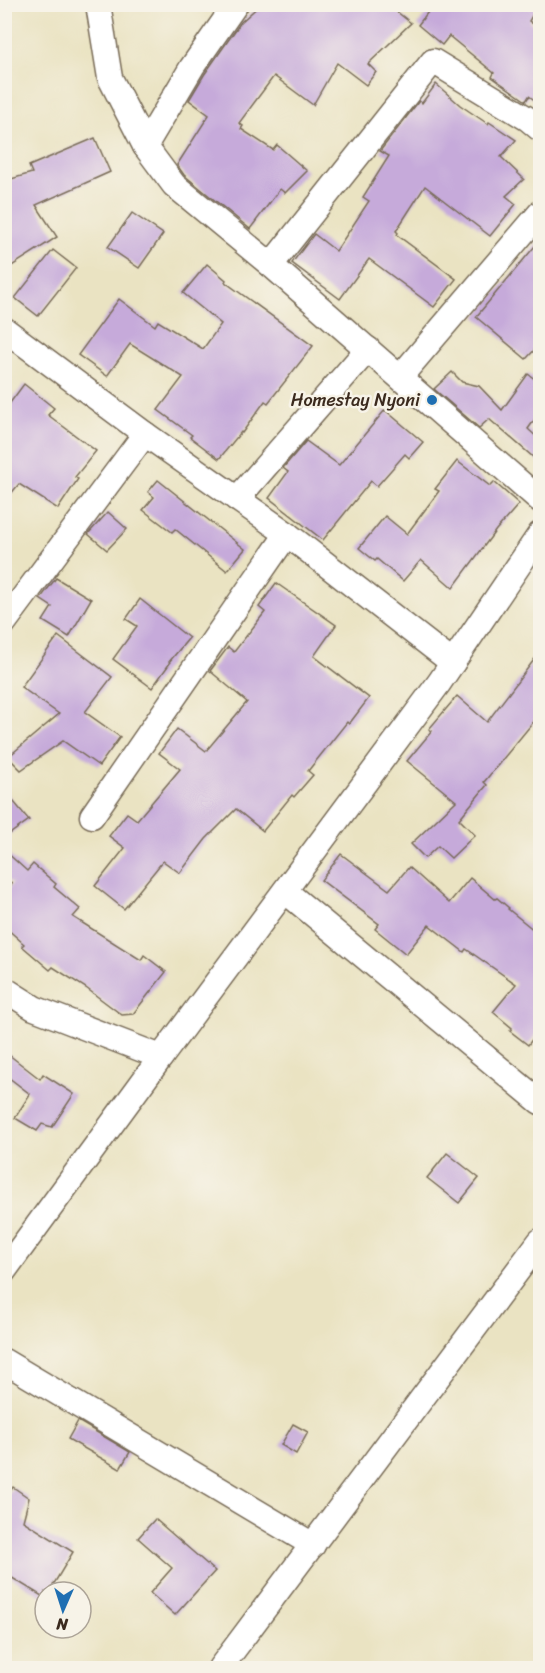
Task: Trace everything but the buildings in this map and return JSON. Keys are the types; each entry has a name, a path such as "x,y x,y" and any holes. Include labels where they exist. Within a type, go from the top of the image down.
{"street":[{"path":"98,4 110,78 145,146 174,185 272,265 540,500"},
{"path":"145,146 192,67 236,4"},
{"path":"272,265 433,61 528,119 540,129"},
{"path":"400,377 540,213"},
{"path":"4,329 145,434 287,534 453,663"},
{"path":"237,499 368,349"},
{"path":"4,623 145,434"},
{"path":"92,816 287,534"},
{"path":"4,1271 453,663 540,534"},
{"path":"285,891 540,1102"},
{"path":"4,989 34,1008 161,1057"},
{"path":"220,1668 540,1241"},
{"path":"4,1361 313,1545"}],"place":[{"name":"Homestay Nyoni","path":"432,400"}]}
